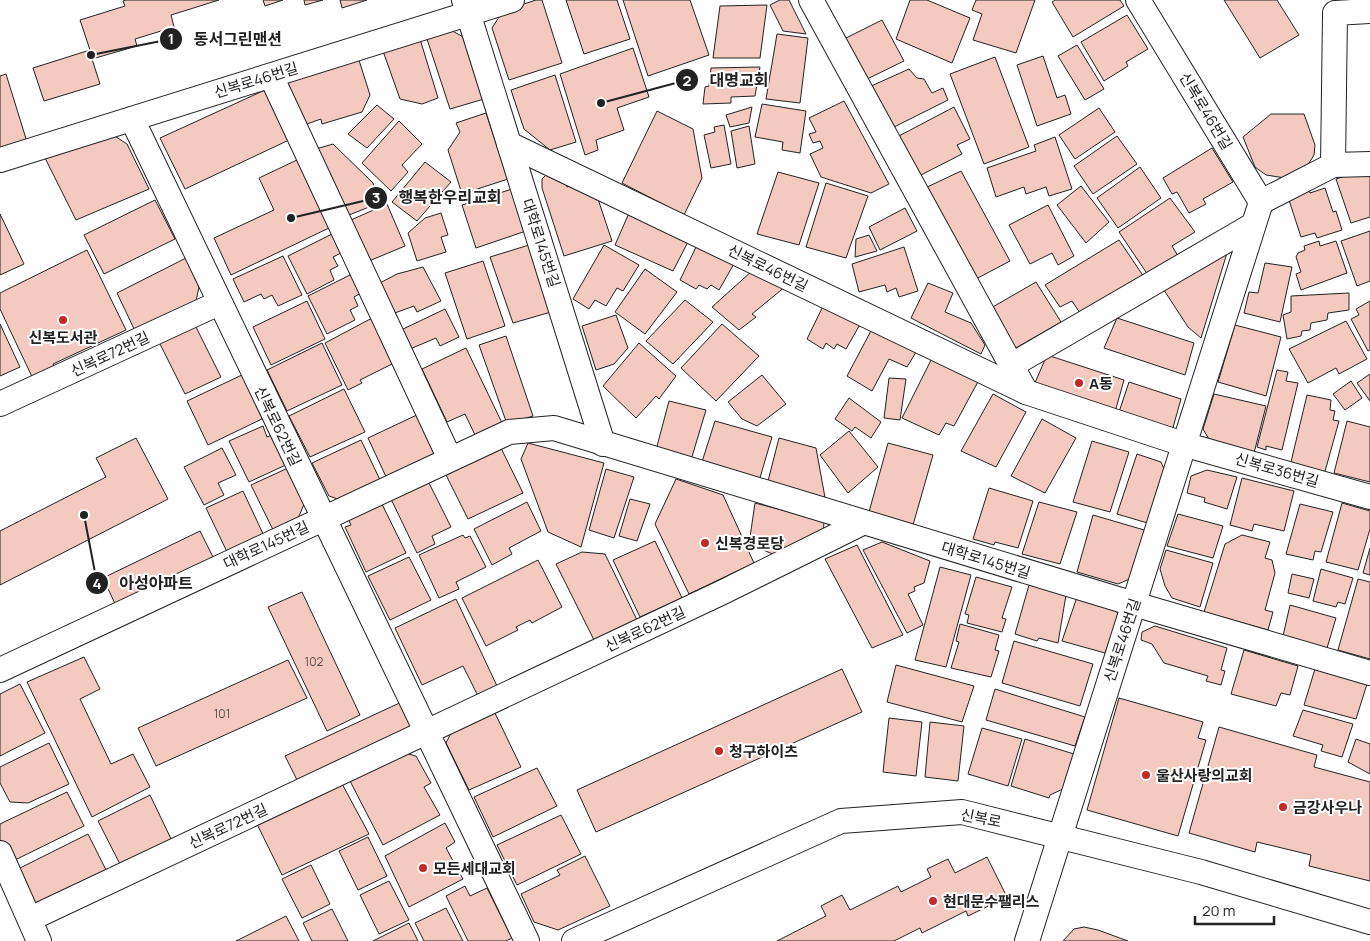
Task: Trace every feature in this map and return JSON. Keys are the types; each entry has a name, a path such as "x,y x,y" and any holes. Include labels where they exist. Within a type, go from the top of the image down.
{"street":[{"name":"신복로46번길","path":"0,160 271,76 466,7 512,0"},
{"path":"811,0 1026,392"},
{"name":"신복로46번길","path":"1027,941 1261,202 1138,0"},
{"path":"1333,165 1331,6 1370,11"},
{"name":"대학로145번길","path":"466,7 603,444"},
{"path":"271,76 450,459"},
{"name":"신복로62번길","path":"132,119 527,941"},
{"name":"신복로46번길","path":"509,144 1026,392 1183,444"},
{"path":"1261,202 1333,165 1370,164"},
{"path":"1012,365 1253,225"},
{"name":"신복로72번길","path":"0,404 219,303"},
{"name":"대학로145번길","path":"0,670 509,432 554,428 862,523 1370,673"},
{"name":"신복로36번길","path":"1183,444 1370,497"},
{"name":"신복로62번길","path":"426,732 723,592 862,523"},
{"name":"신복로72번길","path":"30,919 426,732"},
{"name":"신복로","path":"574,941 841,821 962,812 1201,872 1370,922"},
{"path":"0,853 39,941"}],"building":[{"path":"219,0 171,15 174,27 135,39 137,46 92,59 100,84 44,101 33,68 90,50 80,20 125,6 123,1"},
{"path":"263,0 283,0 265,6"},
{"path":"304,0 323,0 305,5"},
{"path":"340,0 367,0 342,8"},
{"path":"536,0 542,0 562,63 509,80 492,28 503,11"},
{"path":"566,0 617,0 630,39 584,54"},
{"path":"623,0 690,0 709,55 648,76"},
{"path":"780,0 789,0 806,34 783,31 770,5"},
{"path":"910,0 927,0 970,18 952,63 896,39"},
{"path":"976,0 1035,0 1016,53 973,40 982,14 972,10"},
{"path":"1055,0 1120,0 1124,6 1073,37 1052,2"},
{"path":"1224,0 1277,0 1299,35 1260,58"},
{"path":"767,5 760,58 713,58 720,6"},
{"path":"1127,15 1148,49 1126,62 1128,66 1104,81 1081,42"},
{"path":"882,20 904,61 865,80 842,40"},
{"path":"449,29 465,38 484,99 450,109 426,36"},
{"path":"777,34 808,38 800,103 766,99"},
{"path":"420,39 438,98 422,104 400,99 383,51"},
{"path":"1077,45 1104,89 1085,100 1058,56"},
{"path":"633,48 649,97 617,108 624,130 596,140 598,150 585,155 560,74"},
{"path":"1043,56 1057,98 1065,95 1071,114 1037,126 1017,65"},
{"path":"358,57 370,95 362,112 322,124 321,119 301,126 286,80"},
{"path":"995,57 1029,147 984,164 950,74"},
{"path":"760,67 755,96 731,97 731,103 703,104 705,87 709,86 711,68"},
{"path":"909,69 917,78 924,79 932,93 943,88 948,100 892,128 869,87"},
{"path":"6,74 27,142 0,150 0,76"},
{"path":"555,75 576,142 550,150 524,129 511,90"},
{"path":"265,90 289,140 185,189 160,138"},
{"path":"844,101 889,184 871,193 821,177 810,154 823,148 820,141 813,143 809,134 816,132 809,118"},
{"path":"762,104 806,111 800,153 782,150 783,142 755,137"},
{"path":"377,105 394,119 367,148 348,134"},
{"path":"752,107 749,123 730,127 726,115"},
{"path":"954,107 970,139 957,145 962,154 919,176 897,137"},
{"path":"1099,108 1115,132 1075,159 1059,135"},
{"path":"657,111 693,129 702,178 684,215 622,183"},
{"path":"486,113 508,179 462,194 448,150 460,132 456,123"},
{"path":"1271,114 1304,114 1315,145 1314,155 1304,171 1285,178 1266,175 1255,167 1243,137"},
{"path":"399,121 422,144 402,165 408,172 391,191 362,163"},
{"path":"724,125 731,164 711,168 704,135 715,132 714,127"},
{"path":"749,126 755,164 737,168 731,131"},
{"path":"107,131 127,144 149,189 76,220 44,156"},
{"path":"1117,136 1137,164 1093,194 1074,166"},
{"path":"1055,137 1072,189 1049,196 1046,187 1026,194 1024,187 996,197 987,168 1036,151 1034,145"},
{"path":"333,144 373,183 379,203 349,215 316,149"},
{"path":"1212,148 1233,182 1203,199 1206,204 1189,213 1177,192 1172,194 1163,178"},
{"path":"299,159 331,227 231,275 214,238 274,210 259,178"},
{"path":"425,162 451,182 417,221 392,202"},
{"path":"1140,167 1161,198 1118,228 1097,198"},
{"path":"961,171 1010,261 974,280 923,189"},
{"path":"1361,171 1370,176 1370,217 1351,223 1336,179"},
{"path":"778,172 819,183 799,245 757,234"},
{"path":"547,174 565,182 567,187 577,183 597,196 612,241 564,256 542,188 542,179"},
{"path":"826,183 868,196 846,258 806,247"},
{"path":"1081,186 1109,222 1086,243 1057,205"},
{"path":"1325,188 1333,212 1336,211 1342,230 1317,238 1315,233 1301,237 1288,197 1309,190 1310,193"},
{"path":"512,189 526,231 476,248 462,205"},
{"path":"1170,198 1195,232 1172,246 1178,256 1148,275 1119,232"},
{"path":"155,200 175,239 104,274 84,235"},
{"path":"387,204 405,246 369,261 351,220"},
{"path":"1048,205 1074,256 1058,265 1052,253 1030,264 1009,225"},
{"path":"905,208 917,231 880,250 869,227"},
{"path":"441,213 448,235 441,237 446,252 417,261 408,233 425,218"},
{"path":"629,213 689,240 673,271 615,245"},
{"path":"0,214 24,264 0,275"},
{"path":"1370,231 1370,281 1357,286 1341,241"},
{"path":"334,233 343,252 333,257 338,266 330,270 334,280 307,294 288,256"},
{"path":"869,235 877,251 855,257 856,239"},
{"path":"1119,240 1144,277 1080,313 1072,301 1060,307 1045,285"},
{"path":"1319,241 1320,246 1336,241 1347,273 1301,290 1296,274 1301,272 1296,257 1298,253 1305,250 1304,246"},
{"path":"698,243 735,262 719,290 711,285 707,289 699,285 696,289 680,280"},
{"path":"529,245 551,312 513,323 490,257"},
{"path":"604,245 639,265 623,291 617,288 606,306 595,300 589,309 573,299"},
{"path":"904,247 918,291 899,297 896,288 887,292 885,285 859,292 852,264"},
{"name":"신복도서관","path":"87,250 126,330 53,364 56,371 34,381 0,309 0,293"},
{"path":"1227,253 1201,338 1188,327 1160,284"},
{"path":"283,256 302,295 278,306 272,295 264,299 261,294 244,302 233,279"},
{"path":"186,258 199,287 195,306 136,333 117,293"},
{"path":"483,261 505,326 467,339 445,273"},
{"path":"1265,263 1292,267 1280,322 1244,313 1249,292 1258,293"},
{"path":"423,267 441,301 417,312 414,306 392,314 378,284 397,274"},
{"path":"645,269 677,292 645,334 615,312"},
{"path":"752,271 786,286 752,314 756,317 739,330 712,307"},
{"path":"354,273 363,292 354,297 358,306 350,310 355,320 327,334 308,296"},
{"path":"1036,282 1061,322 1014,349 991,308"},
{"path":"928,283 953,293 945,312 971,323 985,345 981,354 911,318"},
{"path":"1349,293 1349,310 1328,313 1327,320 1311,323 1310,330 1302,331 1301,336 1287,339 1283,315 1291,312 1291,296"},
{"path":"685,300 713,322 673,364 646,341"},
{"path":"307,301 325,339 271,365 253,327"},
{"path":"1370,301 1370,350 1368,351 1351,319 1359,315 1356,309"},
{"path":"825,302 862,321 846,349 837,344 834,349 826,343 823,349 807,339"},
{"path":"445,309 459,337 440,346 436,338 410,349 401,330"},
{"path":"616,315 628,348 614,364 596,370 582,326"},
{"path":"374,317 396,362 360,380 362,383 348,390 325,343"},
{"path":"1117,318 1194,343 1185,375 1104,348"},
{"path":"1346,321 1367,359 1339,374 1336,368 1308,383 1289,349"},
{"path":"194,323 221,377 185,394 158,340"},
{"path":"0,324 20,367 0,376"},
{"path":"722,324 759,356 716,401 681,368"},
{"path":"1235,325 1281,337 1266,396 1218,382"},
{"path":"873,327 918,349 907,367 889,359 872,391 847,376"},
{"path":"506,336 533,416 507,424 479,345"},
{"path":"322,343 342,385 287,411 267,370"},
{"path":"639,343 676,376 659,399 656,396 636,418 603,386"},
{"path":"466,348 503,425 476,437 465,414 447,422 422,369"},
{"name":"A동","path":"1047,355 1124,380 1115,412 1034,385"},
{"path":"933,356 980,378 954,426 946,423 939,435 902,418"},
{"path":"1277,370 1288,372 1286,381 1298,383 1282,450 1266,446 1266,450 1257,447"},
{"path":"244,374 266,417 208,445 187,401"},
{"path":"1370,374 1370,401 1357,383"},
{"path":"762,375 786,404 757,426 742,419 728,402"},
{"path":"889,378 906,379 900,420 884,418"},
{"path":"1351,381 1362,398 1345,410 1333,394"},
{"path":"1129,382 1181,399 1172,431 1119,412"},
{"path":"344,389 365,432 310,457 289,416"},
{"path":"993,394 1026,412 996,467 961,451"},
{"path":"1214,394 1266,406 1253,457 1213,446 1203,429"},
{"path":"1307,395 1331,400 1330,410 1335,411 1333,420 1339,421 1324,475 1290,466"},
{"path":"849,398 881,422 871,438 855,427 852,431 835,419"},
{"path":"669,401 706,410 691,460 656,450"},
{"path":"421,413 441,455 388,481 368,438"},
{"path":"1042,419 1076,438 1045,493 1011,476"},
{"path":"715,421 772,437 759,481 701,465"},
{"path":"1347,421 1370,427 1370,482 1334,473"},
{"path":"263,426 267,437 277,433 290,463 249,482 229,441"},
{"path":"849,431 878,467 848,493 820,455"},
{"path":"136,438 168,499 0,585 0,531 106,477 96,458"},
{"path":"779,438 816,448 826,503 767,485"},
{"path":"361,440 382,484 346,502 329,496 312,463"},
{"path":"1092,441 1129,452 1110,512 1073,502"},
{"path":"528,443 604,463 581,547 548,532 521,459"},
{"path":"888,443 933,455 913,525 869,512"},
{"path":"222,448 236,475 218,483 224,495 204,505 184,467"},
{"path":"501,448 523,493 468,519 446,475"},
{"path":"1137,454 1161,462 1170,483 1151,524 1117,514"},
{"path":"288,468 305,502 294,528 276,536 251,485"},
{"path":"606,469 634,477 614,538 589,530"},
{"path":"1207,470 1237,477 1227,509 1204,502 1205,498 1187,493 1191,476"},
{"path":"1242,478 1294,491 1284,531 1254,524 1252,531 1230,525"},
{"path":"427,479 451,527 432,536 435,544 417,553 390,497"},
{"name":"신복경로당","path":"676,479 723,495 754,563 689,594 655,524"},
{"path":"989,488 1033,501 1018,548 995,542 994,545 973,539"},
{"path":"243,491 265,538 229,556 206,508"},
{"path":"630,499 650,504 637,541 619,536"},
{"path":"381,502 406,553 366,572 345,527 351,525 347,517"},
{"path":"527,502 541,531 509,548 512,554 492,565 474,529"},
{"path":"1039,502 1077,512 1060,564 1022,554"},
{"path":"755,503 824,521 823,537 782,558 749,544"},
{"path":"1342,503 1370,511 1370,529 1358,570 1326,562"},
{"path":"1300,504 1333,512 1321,552 1315,551 1313,560 1286,554"},
{"path":"1178,514 1223,526 1213,558 1167,546"},
{"path":"1093,515 1151,532 1139,575 1118,584 1077,572"},
{"path":"200,531 215,561 117,608 103,578"},
{"path":"463,535 465,538 470,536 486,567 456,582 459,589 439,598 419,555"},
{"path":"1242,535 1270,542 1265,558 1272,560 1275,573 1265,610 1273,612 1268,630 1204,612 1225,544"},
{"path":"655,541 682,598 640,617 613,560"},
{"path":"882,542 930,561 924,583 914,587 915,591 908,594 923,625 907,633 863,550"},
{"path":"857,545 903,635 872,648 825,559"},
{"path":"1370,548 1370,575 1363,573"},
{"path":"1166,550 1213,563 1200,607 1172,598 1165,586 1160,569"},
{"path":"582,552 605,554 637,620 594,640 556,564"},
{"path":"409,557 431,600 390,620 368,576"},
{"path":"538,560 562,607 532,623 530,620 516,627 518,630 486,646 462,598"},
{"path":"940,567 971,575 946,667 915,660"},
{"path":"1321,569 1353,578 1345,604 1338,602 1336,607 1313,601"},
{"path":"1292,574 1314,579 1309,598 1288,593"},
{"path":"976,577 1012,587 1002,618 1006,619 1002,632 967,623 969,615 965,614"},
{"path":"1358,579 1370,582 1370,659 1338,650"},
{"path":"1029,585 1066,595 1058,643 1039,638 1037,641 1015,634"},
{"path":"302,592 360,715 327,731 268,607"},
{"path":"1077,597 1114,607 1119,616 1105,653 1062,641"},
{"path":"456,599 498,688 479,698 463,666 422,685 395,628"},
{"path":"1290,605 1336,618 1327,648 1283,636"},
{"path":"960,624 999,635 995,650 999,651 991,677 951,668 959,642 956,641"},
{"path":"1155,626 1227,648 1221,670 1225,671 1221,685 1206,681 1208,676 1164,663 1152,644 1141,640 1142,632"},
{"path":"1014,641 1093,664 1080,706 1002,683"},
{"path":"1244,650 1298,666 1290,695 1281,693 1276,706 1231,694"},
{"path":"84,657 100,689 80,699 111,764 133,754 150,787 92,817 27,682"},
{"path":"288,660 307,698 156,766 138,728"},
{"path":"896,665 974,686 962,722 887,702"},
{"name":"청구하이츠","path":"842,669 862,712 596,832 577,790"},
{"path":"1315,669 1367,684 1356,719 1304,705"},
{"path":"20,684 45,733 0,756 0,694"},
{"path":"995,689 1085,717 1075,746 986,720"},
{"name":"울산사랑의교회","path":"1119,698 1203,722 1198,738 1206,740 1178,836 1087,810"},
{"path":"406,700 415,720 408,737 300,786 285,756"},
{"path":"493,709 521,767 469,790 446,743 455,725"},
{"path":"1303,710 1353,724 1342,757 1321,751 1323,745 1293,736"},
{"path":"889,718 922,722 916,776 883,772"},
{"path":"930,722 964,726 958,781 925,777"},
{"name":"금강사우나","path":"1219,727 1317,755 1314,767 1370,782 1370,881 1309,866 1311,855 1257,842 1255,852 1189,833"},
{"path":"982,728 1022,739 1008,786 968,774"},
{"path":"1025,739 1074,754 1063,789 1050,795 1049,798 1011,786"},
{"path":"1356,739 1370,744 1370,774 1348,762"},
{"path":"49,743 69,784 28,803 10,802 0,783 0,767"},
{"path":"401,752 416,756 431,783 424,787 440,815 383,845 350,781"},
{"path":"537,768 557,806 493,837 474,797"},
{"path":"340,780 369,834 282,875 256,822"},
{"path":"67,792 84,826 11,862 0,840 0,824"},
{"path":"150,795 173,843 122,868 98,821"},
{"path":"561,815 581,854 517,885 497,845"},
{"name":"모든세대교회","path":"445,823 455,842 446,848 463,879 409,907 385,856"},
{"path":"88,834 109,876 46,906 28,903 14,871"},
{"path":"368,837 387,876 358,890 339,851"},
{"path":"585,856 610,906 558,930 534,922 521,894 560,875 557,870"},
{"name":"현대문수팰리스","path":"987,857 1007,897 968,916 966,911 922,933 920,928 894,941 777,941 826,916 821,906 842,895 850,910 898,886 901,892 931,877 927,869 948,859 955,873"},
{"path":"311,865 330,904 302,918 282,879"},
{"path":"389,881 409,920 379,934 360,895"},
{"path":"465,886 470,896 487,888 512,938 506,941 468,941 446,896"},
{"path":"446,908 463,941 424,941 415,923"},
{"path":"332,909 348,941 312,941 303,923"},
{"path":"286,916 299,941 236,941"},
{"path":"409,923 418,941 373,941"},
{"path":"1084,927 1128,941 1063,941 1074,929"}],"place":[{"name":"동서그린맨션","path":"91,55"},
{"name":"대명교회","path":"601,103"},
{"name":"행복한우리교회","path":"291,218"},
{"name":"신복도서관","path":"63,320"},
{"name":"A동","path":"1079,383"},
{"name":"아성아파트","path":"84,515"},
{"name":"신복경로당","path":"705,543"},
{"name":"청구하이츠","path":"719,751"},
{"name":"울산사랑의교회","path":"1146,775"},
{"name":"금강사우나","path":"1283,807"},
{"name":"모든세대교회","path":"423,868"},
{"name":"현대문수팰리스","path":"933,901"}]}
